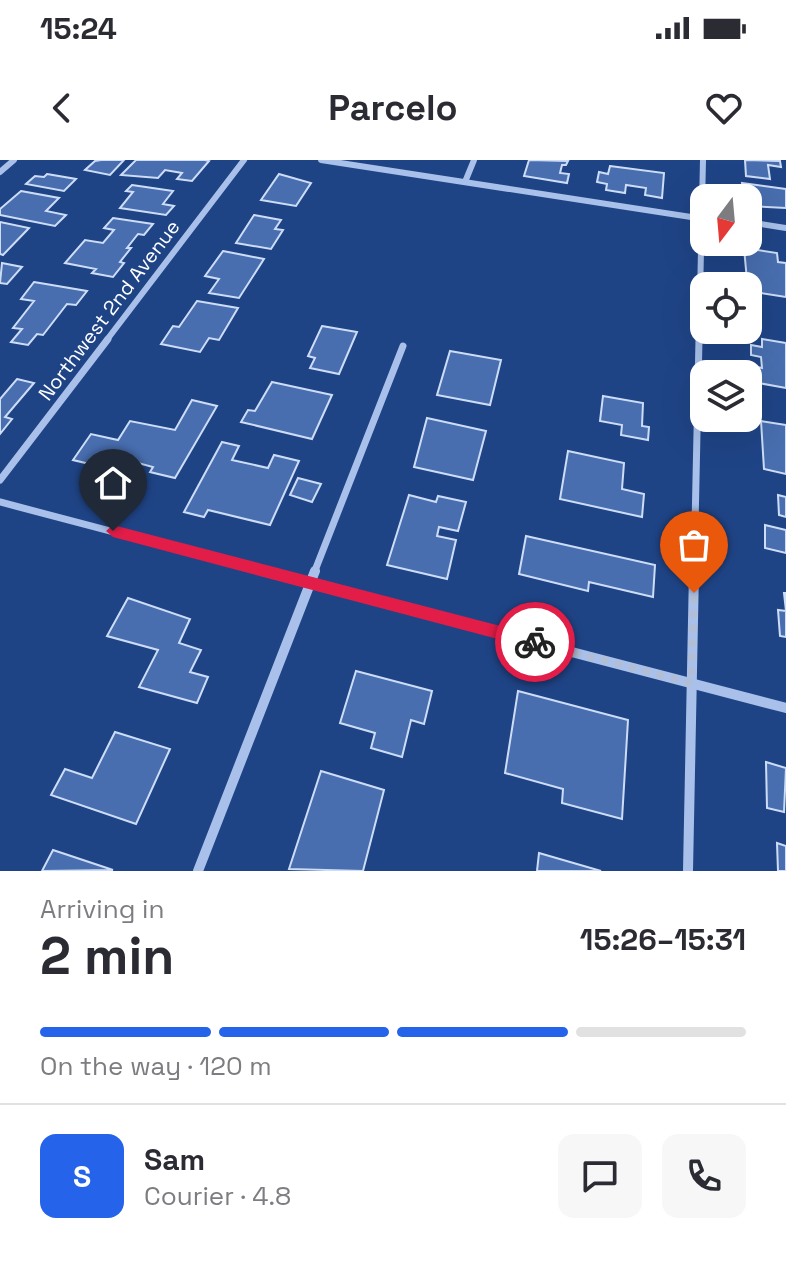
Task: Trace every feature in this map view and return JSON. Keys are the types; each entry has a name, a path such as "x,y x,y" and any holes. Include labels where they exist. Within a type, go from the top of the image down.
{"street":[{"path":"0,172 14,160"},
{"name":"Northwest 2nd Avenue","path":"0,480 244,160"},
{"path":"321,160 690,217"},
{"path":"465,182 474,160"},
{"path":"703,160 703,184"},
{"path":"762,224 786,228"},
{"path":"688,871 702,256"},
{"path":"198,871 403,346"},
{"path":"0,502 786,708"}],"building":[{"path":"101,160 124,160 110,175 85,170"},
{"path":"136,160 209,161 192,181 177,179 182,173 165,170 158,178 121,175"},
{"path":"529,160 568,161 562,165 560,173 569,174 567,183 524,176"},
{"path":"745,160 780,161 781,167 768,165 770,179 746,176"},
{"path":"610,166 664,173 662,198 645,195 646,188 626,185 625,193 606,190 607,184 597,182 599,172 608,174"},
{"path":"47,174 76,179 64,191 26,184 35,176 44,177"},
{"path":"279,174 311,183 296,206 261,200"},
{"path":"132,185 173,191 163,204 174,206 166,215 120,208 133,192 126,191"},
{"path":"762,186 786,189 786,208 762,207"},
{"path":"21,191 59,198 46,211 66,215 55,226 0,215 0,209"},
{"path":"254,215 281,220 275,229 283,230 271,249 236,243"},
{"path":"113,218 153,224 144,235 138,234 127,248 131,248 113,277 92,273 96,269 65,263 85,240 103,243 114,230 104,228"},
{"path":"0,222 29,228 3,255 0,254"},
{"path":"223,251 264,259 239,298 209,293 219,279 205,276"},
{"path":"762,251 777,253 778,262 786,263 786,297 762,293 762,272 746,272 745,256 762,256"},
{"path":"2,263 22,267 7,284 0,283"},
{"path":"34,282 87,291 76,305 67,304 43,335 37,334 28,345 11,342 22,329 13,328 34,301 21,299"},
{"path":"197,301 238,308 219,340 209,338 200,352 161,344 173,326 179,327"},
{"path":"322,326 357,332 339,374 310,368 315,358 308,356"},
{"path":"762,339 786,343 786,388 762,384 762,360 751,355 751,345 762,347"},
{"path":"450,351 501,360 490,405 437,395"},
{"path":"17,379 34,383 5,417 12,419 0,434 0,399"},
{"path":"272,382 332,395 312,439 241,422 248,410 255,411"},
{"path":"603,396 643,403 642,426 649,427 648,440 621,435 622,425 600,421"},
{"path":"192,400 217,406 175,478 150,472 153,467 138,463 132,474 73,460 91,434 118,440 130,421 175,430"},
{"path":"427,418 486,431 473,480 414,467"},
{"path":"762,421 786,425 786,474 764,469"},
{"path":"222,442 239,446 232,460 268,468 274,455 299,461 270,525 208,510 204,517 184,512"},
{"path":"568,451 624,463 622,489 644,494 642,517 560,499"},
{"path":"298,478 321,484 312,502 290,495"},
{"path":"409,495 436,502 438,496 466,502 458,531 439,527 437,536 456,540 447,579 387,565"},
{"path":"778,495 786,497 786,517 779,515"},
{"path":"765,525 786,530 786,553 765,548"},
{"path":"526,536 655,565 653,597 589,582 588,591 519,574"},
{"path":"128,598 190,619 179,643 201,650 190,672 208,677 197,703 139,687 158,650 107,636"},
{"path":"778,610 786,611 786,637 780,636"},
{"path":"356,671 432,691 424,724 411,720 402,757 371,748 375,733 340,723"},
{"path":"518,691 628,720 622,819 562,803 563,789 505,773"},
{"path":"115,732 170,749 136,824 51,795 65,769 92,778"},
{"path":"766,762 786,768 784,812 767,808"},
{"path":"321,771 384,790 363,871 289,869"},
{"path":"777,843 786,846 786,871 778,871"},
{"path":"53,850 113,870 42,871"},
{"path":"539,853 601,871 537,871"}],"way so far":[{"path":"535,642 691,683 694,593"}],"route":[{"path":"113,531 535,642"}]}
